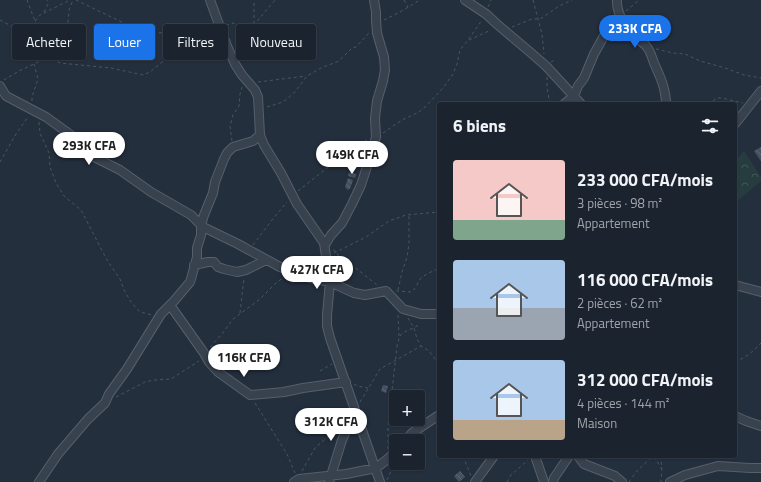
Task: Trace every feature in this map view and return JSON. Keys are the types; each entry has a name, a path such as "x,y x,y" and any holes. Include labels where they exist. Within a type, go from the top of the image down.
{"street":[{"path":"210,0 219,24"},
{"path":"325,246 331,235 342,223 361,185 376,137 375,118 377,101 383,81 384,57 377,32 374,0"},
{"path":"465,0 486,14 546,66 579,102"},
{"path":"618,0 618,8 621,18 638,40 646,45 663,83 666,102"},
{"path":"566,102 574,96 605,34 621,18"},
{"path":"228,47 235,64 255,90 258,97 260,135 264,145 281,172 306,218 323,240 330,282 327,326 380,482"},
{"path":"0,84 6,96 46,117 75,138 92,156 120,170 151,192 192,215 201,226 292,272 310,278 330,282 354,293 365,296 386,291 400,307 421,314 437,314"},
{"path":"737,121 761,91"},
{"path":"39,482 58,454 88,419 105,403 109,394 127,369 161,314 190,282 197,257 197,248 201,235 201,226 204,215 224,159 233,147 253,142 260,135"},
{"path":"194,265 214,262 224,269 237,272 246,270 266,260"},
{"path":"737,286 761,292"},
{"path":"170,305 209,362 218,372 250,395 290,391 346,382"},
{"path":"330,479 342,440 355,411"},
{"path":"411,434 437,415"},
{"path":"737,417 761,426"},
{"path":"296,480 330,479 376,468 389,458"},
{"path":"473,479 492,458"},
{"path":"536,458 544,482"},
{"path":"553,482 554,478 568,458"},
{"path":"580,458 584,464 615,476 622,482"},
{"path":"670,482 703,469 718,466 761,468"}],"path":[{"path":"27,0 36,24"},
{"path":"44,13 48,0"},
{"path":"35,21 40,15 70,0"},
{"path":"67,24 69,10 73,0"},
{"path":"76,0 132,27 146,32 163,33"},
{"path":"254,0 254,24"},
{"path":"255,24 275,0"},
{"path":"404,0 408,8"},
{"path":"233,147 230,126 233,115 239,106 240,94 246,80 260,82 307,76 339,61 352,48 356,47 376,25 420,0"},
{"path":"249,250 293,195 336,161 352,146 376,137 425,107 443,88 453,74 460,50 486,14 491,0"},
{"path":"533,0 542,34 550,102"},
{"path":"468,40 494,28 512,27 532,19 542,18 559,6 572,0"},
{"path":"621,18 627,10 639,0"},
{"path":"0,20 12,26"},
{"path":"646,45 674,54 685,54 700,61 744,75 761,78"},
{"path":"228,56 232,57"},
{"path":"0,84 19,71 40,60"},
{"path":"54,60 60,63 111,68 143,75 150,72 165,60"},
{"path":"34,64 38,79 32,97 40,132 50,153 50,168 56,183 64,196 81,210 107,260 120,279 131,302 140,312 161,314"},
{"path":"258,108 283,102 294,93 307,76"},
{"path":"711,102 717,98 722,98 749,105"},
{"path":"0,162 16,134 35,112"},
{"path":"105,403 145,382 170,379 205,355 233,319 259,300 276,283 292,272 366,237 389,221 406,214 437,212"},
{"path":"389,458 387,444 388,426 399,337 400,307 398,290 409,244 409,214"},
{"path":"325,246 337,252 340,258 386,291 398,290 411,292 425,275 437,269"},
{"path":"240,314 241,296 246,270"},
{"path":"400,307 414,328 421,346 429,351 437,361"},
{"path":"399,337 403,332 417,326 421,314"},
{"path":"737,361 755,350 761,343"},
{"path":"355,411 380,369 421,346"},
{"path":"320,371 338,361"},
{"path":"250,395 286,454 296,480"},
{"path":"296,480 315,448 333,432 347,428"},
{"path":"464,458 473,479"},
{"path":"629,482 636,472 651,458"},
{"path":"654,458 662,470"},
{"path":"660,458 662,470 661,482"},
{"path":"507,482 510,475 527,461"},
{"path":"386,482 390,470"}],"green space":[{"path":"744,151 761,177 761,181 737,201 737,159"}],"building":[{"path":"761,147 761,161 754,151"},
{"path":"349,172 356,174 355,178 348,176"},
{"path":"348,178 353,180 350,189 348,190 345,187"},
{"path":"383,385 388,386 386,393 381,391"},
{"path":"460,471 465,477 459,482 454,476"}]}
